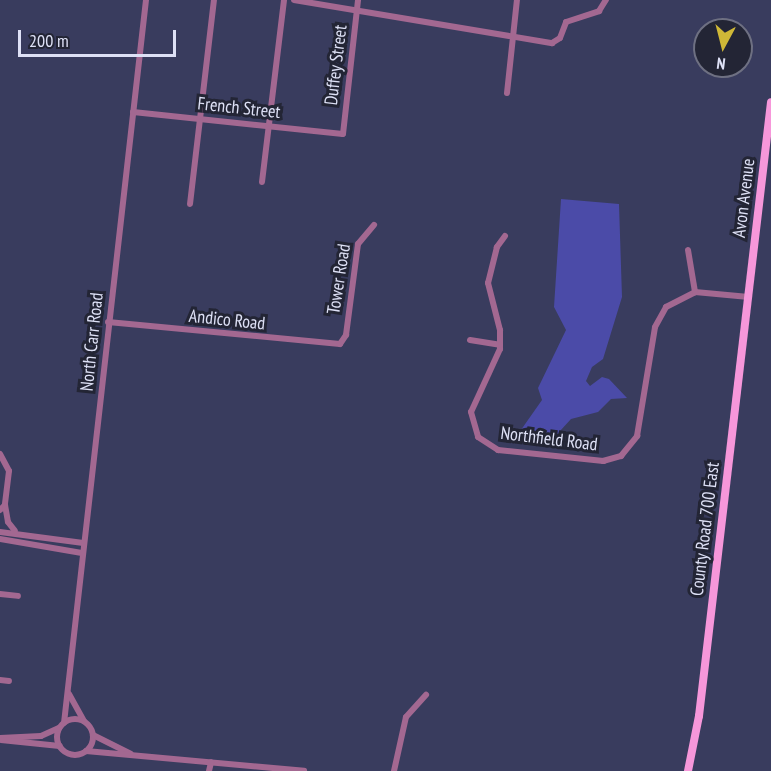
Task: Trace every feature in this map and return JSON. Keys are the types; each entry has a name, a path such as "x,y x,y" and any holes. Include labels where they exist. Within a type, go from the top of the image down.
{"main road":[{"name":"Avon Avenue","path":"749,297 768,159 771,102"},
{"name":"County Road 700 East","path":"691,769 749,297"}],"street":[{"name":"North Carr Road","path":"62,725 146,0"},
{"path":"190,204 202,119 214,0"},
{"path":"262,182 284,0"},
{"path":"294,0 557,43 566,22 599,11 606,0"},
{"name":"Duffey Street","path":"343,134 358,0"},
{"path":"507,93 517,0"},
{"name":"French Street","path":"133,112 343,134"},
{"name":"Tower Road","path":"341,343 346,335 358,244 374,225"},
{"name":"Northfield Road","path":"505,236 497,248 488,283 500,345 495,365 471,412 474,430 482,441 504,451 612,460 636,441 658,320 676,298 695,292"},
{"path":"688,250 695,292 749,297"},
{"name":"Andico Road","path":"108,322 332,345 341,343"},
{"path":"470,340 500,345"},
{"path":"0,454 9,471 2,508 15,531"},
{"path":"0,532 15,531 51,540 83,543"},
{"path":"0,539 82,553"},
{"path":"0,594 18,596"},
{"path":"0,680 9,681"},
{"path":"67,688 93,735 131,754"},
{"path":"394,771 406,717 426,694"},
{"path":"0,739 41,736 74,719 84,722"},
{"path":"60,746 62,725"},
{"path":"86,751 93,735"},
{"path":"0,739 60,746 72,754 86,751 131,754 304,771"},
{"path":"209,771 211,762"}],"shaded area":[{"path":"561,199 619,204 622,297 603,359 592,367 586,381 590,386 602,377 609,379 627,398 611,399 598,412 571,419 549,443 520,444 516,437 542,400 538,388 566,330 554,307"}]}
